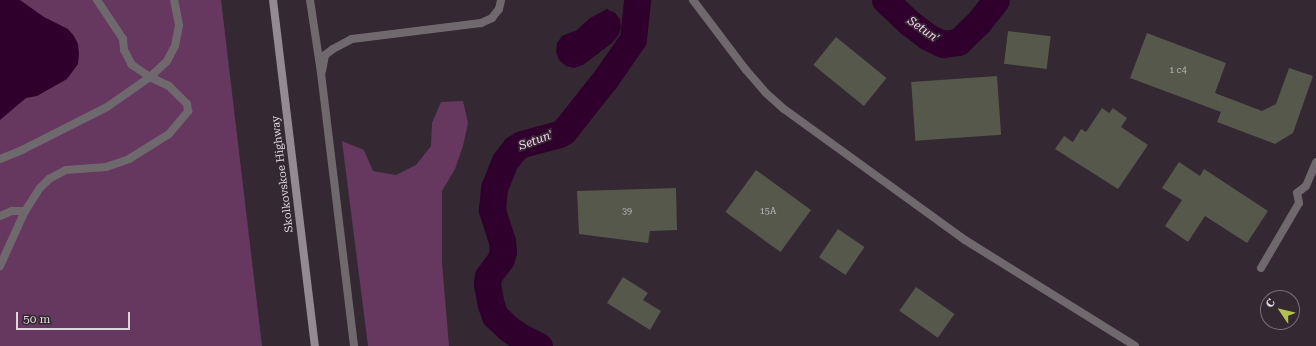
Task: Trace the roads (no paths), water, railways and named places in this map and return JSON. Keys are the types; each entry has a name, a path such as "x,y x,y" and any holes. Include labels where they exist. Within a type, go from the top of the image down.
{"street":[{"path":"0,266 25,211 40,188 49,179 66,170 106,167 129,159 169,134 188,111 187,104 170,86 150,77 132,65 124,50 123,39 107,12 97,0"},
{"path":"0,159 22,150 107,106 150,77 167,61 174,46 179,25 174,0"},
{"name":"Skolkovskoe Highway","path":"273,0 315,346"},
{"path":"310,0 321,73 353,345"},
{"path":"321,73 325,56 332,49 352,39 481,23 492,18 499,9 501,0"},
{"path":"694,1 746,70 766,93 784,109 965,240 1135,346"},
{"path":"1261,268 1299,203 1297,193 1306,186 1316,162"},
{"path":"0,216 12,211 25,211"}],"waterway":[{"name":"Setun'","path":"539,346 519,336 508,328 495,316 491,305 487,284 488,276 501,259 503,251 502,241 492,210 494,188 505,161 515,148 522,144 559,134 564,131 606,78 633,39 637,0"},
{"name":"Setun'","path":"885,0 911,24 928,37 943,44 958,42 978,23 996,0"}]}
